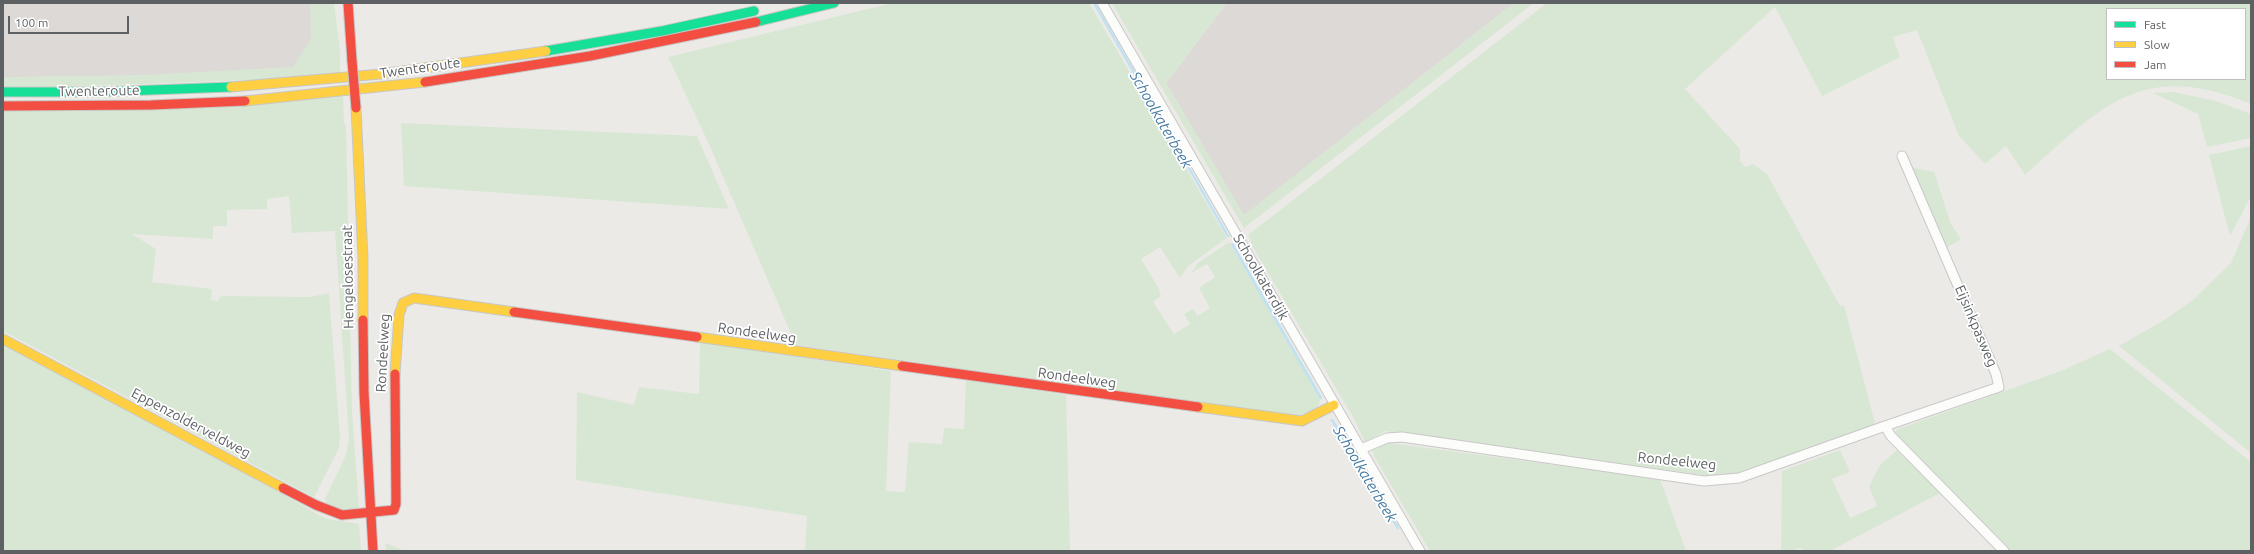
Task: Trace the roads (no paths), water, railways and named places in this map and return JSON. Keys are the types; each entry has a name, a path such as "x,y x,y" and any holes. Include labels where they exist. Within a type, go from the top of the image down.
{"main road":[{"name":"Hengelosestraat","path":"348,3 356,108 363,258 364,393 373,551"},
{"name":"Twenteroute","path":"3,106 237,101 298,97 381,87 577,59 687,38 834,3"},
{"name":"Twenteroute","path":"3,92 191,89 430,69 509,58 676,28 765,8"},
{"name":"Rondeelweg","path":"370,513 394,510 396,504 394,397 398,315 403,303 414,298 1289,420 1302,421 1334,405"},
{"name":"Eppenzolderveldweg","path":"3,340 316,505 342,515 370,513"}],"street":[{"name":"Schoolkaterdijk","path":"1102,3 1420,551"},
{"name":"Eijsinkpasweg","path":"1885,426 1999,387 1996,374 1902,156"},
{"name":"Rondeelweg","path":"1361,449 1387,438 1402,437 1704,481 1717,481 1739,478 1885,426"},
{"path":"1885,426 1891,436 2004,551"}],"waterway":[{"name":"Schoolkaterbeek","path":"1094,3 1228,236"},
{"name":"Schoolkaterbeek","path":"1232,244 1321,398"},
{"name":"Schoolkaterbeek","path":"1332,420 1398,528"}]}
